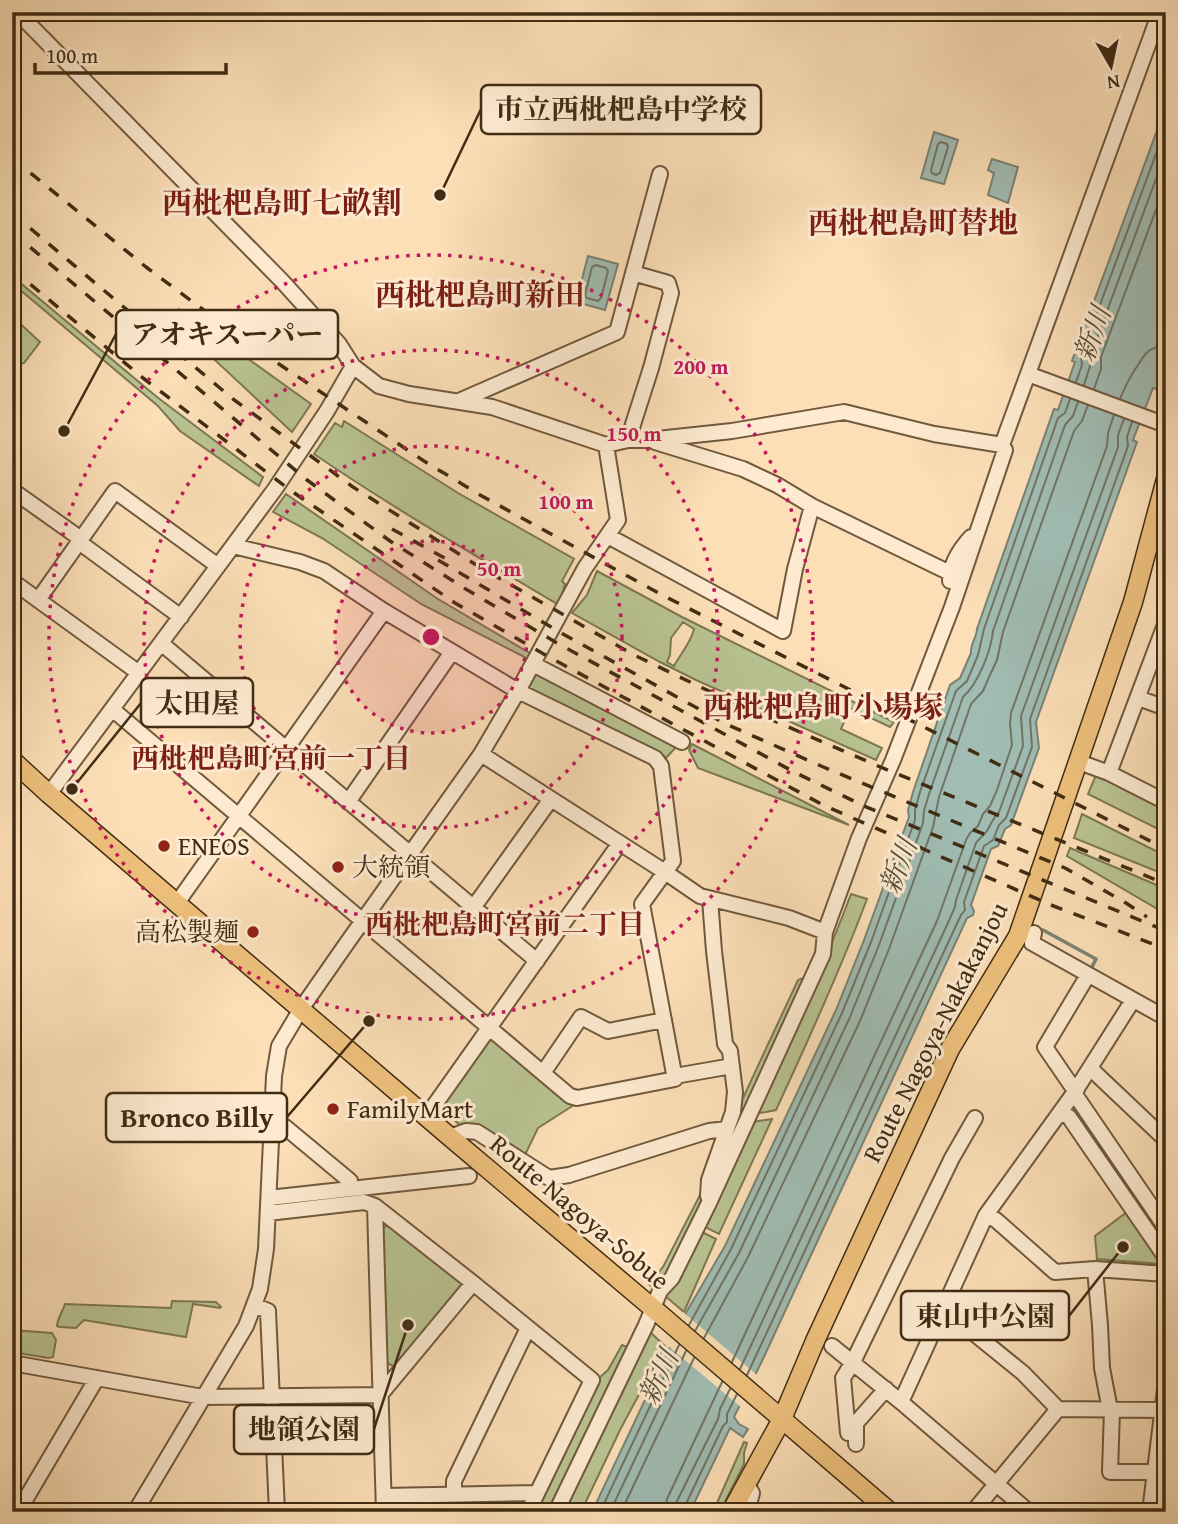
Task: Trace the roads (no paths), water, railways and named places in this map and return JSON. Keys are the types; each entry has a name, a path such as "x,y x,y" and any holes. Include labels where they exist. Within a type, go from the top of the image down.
{"main road":[{"name":"Route Nagoya-Nakakanjou","path":"731,1512 776,1414 815,1340 950,1049 1018,936 1133,602 1166,479"},
{"name":"Route Nagoya-Sobue","path":"12,760 890,1512"}],"street":[{"path":"17,12 282,281 339,344 353,366 379,386 409,394 492,407 606,444 732,431 844,412 934,434 1002,445"},
{"path":"556,1512 654,1309 660,1291 672,1278 708,1205 823,954 825,932 859,838 893,760 952,607 1005,450 1002,445 1160,12"},
{"path":"458,401 617,331 660,174"},
{"path":"628,440 671,293 668,283 633,273"},
{"path":"49,794 275,489 327,411 353,366"},
{"path":"1028,374 1166,425"},
{"path":"648,440 743,469 950,573"},
{"path":"139,1511 246,1325 254,1305 264,1271 275,1061 279,1046 301,1009 481,754 585,568 618,520 606,444"},
{"path":"12,490 181,617"},
{"path":"38,600 115,491 218,566"},
{"path":"608,536 783,631 795,569 812,506"},
{"path":"952,607 950,573 967,541 977,532"},
{"path":"233,546 300,562 324,571 384,611 518,691 655,758 661,766 673,861 642,904 675,1076"},
{"path":"12,581 139,673"},
{"path":"177,903 384,611"},
{"path":"1110,773 1166,622"},
{"path":"161,643 537,961"},
{"path":"348,802 452,652"},
{"path":"533,664 682,742"},
{"path":"1138,698 1166,708"},
{"path":"112,709 570,1097 577,1098 732,1066"},
{"path":"481,754 700,896 789,918 825,932"},
{"path":"1079,762 1110,773 1166,802"},
{"path":"473,908 551,799"},
{"path":"426,1117 620,844"},
{"path":"708,1205 709,1180 733,1112 735,1092 730,1051 725,1044 710,899"},
{"path":"1034,933 1032,943 1166,1018"},
{"path":"1088,975 1045,1047 1166,1228"},
{"path":"901,1402 986,1215 1061,1112 1133,1000"},
{"path":"543,1073 581,1017 608,1031 664,1020"},
{"path":"1090,1068 1166,1140"},
{"path":"1061,1112 1069,1117 1166,1258"},
{"path":"886,1389 856,1423 852,1438 844,1378 952,1158 975,1118"},
{"path":"272,1126 285,1127 350,1181 351,1189"},
{"path":"450,1137 466,1131 477,1132 549,1178 569,1175 709,1131 727,1129"},
{"path":"268,1205 351,1189 469,1176"},
{"path":"268,1205 364,1202 375,1206 592,1380 528,1512"},
{"path":"375,1206 384,1512"},
{"path":"986,1215 996,1220 1055,1272 1095,1269 1166,1274"},
{"path":"1095,1269 1102,1368 1111,1410 1110,1472 1158,1470"},
{"path":"12,1363 203,1397 380,1395 473,1283"},
{"path":"254,1305 268,1311 276,1512"},
{"path":"944,1309 1023,1373 1058,1409 1111,1410 1163,1406"},
{"path":"454,1495 454,1481 528,1328"},
{"path":"832,1346 1029,1512"},
{"path":"18,1512 97,1378"},
{"path":"1150,1512 1158,1470 1166,1381"},
{"path":"973,1512 1058,1409"},
{"path":"746,1484 752,1493 747,1512"},
{"path":"384,1496 537,1493"}],"water":[{"name":"新川","path":"1166,106 1166,365 1156,389 1153,388 1133,440 1137,442 1036,722 1039,748 1011,825 1005,829 998,846 991,849 971,905 973,915 967,918 734,1417 748,1429 743,1437 730,1428 690,1512 592,1512 687,1311 725,1246 836,1010 909,817 913,792 950,685 960,678 971,653 1054,409 1058,410 1075,362 1072,361"},
{"path":"934,132 958,140 944,184 921,178"},
{"path":"992,159 1018,167 1008,203 988,195 994,173 988,170"},
{"path":"588,256 618,264 605,310 576,302"}],"waterway":[{"path":"1043,930 1096,959 1091,969"},
{"path":"1078,1112 1166,1241"}],"railway":[{"path":"12,158 146,267 249,344 424,461 480,495 664,596 1166,849"},
{"path":"12,213 233,399 353,487 478,566 634,655 740,706 878,766 1166,884"},
{"path":"12,232 307,480 390,541 464,588 557,643 796,773 864,806 1166,931"},
{"path":"12,269 143,378 290,490 455,603 549,657 823,805 1051,905 1166,949"},
{"path":"392,529 450,561"},
{"path":"438,560 563,634 726,724 1065,868 1147,917"}],"place":[{"name":"市立西枇杷島中学校","path":"440,195"},
{"name":"アオキスーパー","path":"64,431"},
{"name":"太田屋","path":"72,789"},
{"name":"ENEOS","path":"164,846"},
{"name":"大統領","path":"338,867"},
{"name":"高松製麺","path":"253,932"},
{"name":"Bronco Billy","path":"369,1021"},
{"name":"FamilyMart","path":"333,1109"},
{"name":"東山中公園","path":"1123,1247"},
{"name":"地領公園","path":"408,1325"}],"district":[{"name":"西枇杷島町七畝割","path":"282,203"},
{"name":"西枇杷島町替地","path":"913,223"},
{"name":"西枇杷島町新田","path":"480,295"},
{"name":"西枇杷島町小場塚","path":"823,707"},
{"name":"西枇杷島町宮前一丁目","path":"271,758"},
{"name":"西枇杷島町宮前二丁目","path":"505,924"}]}
